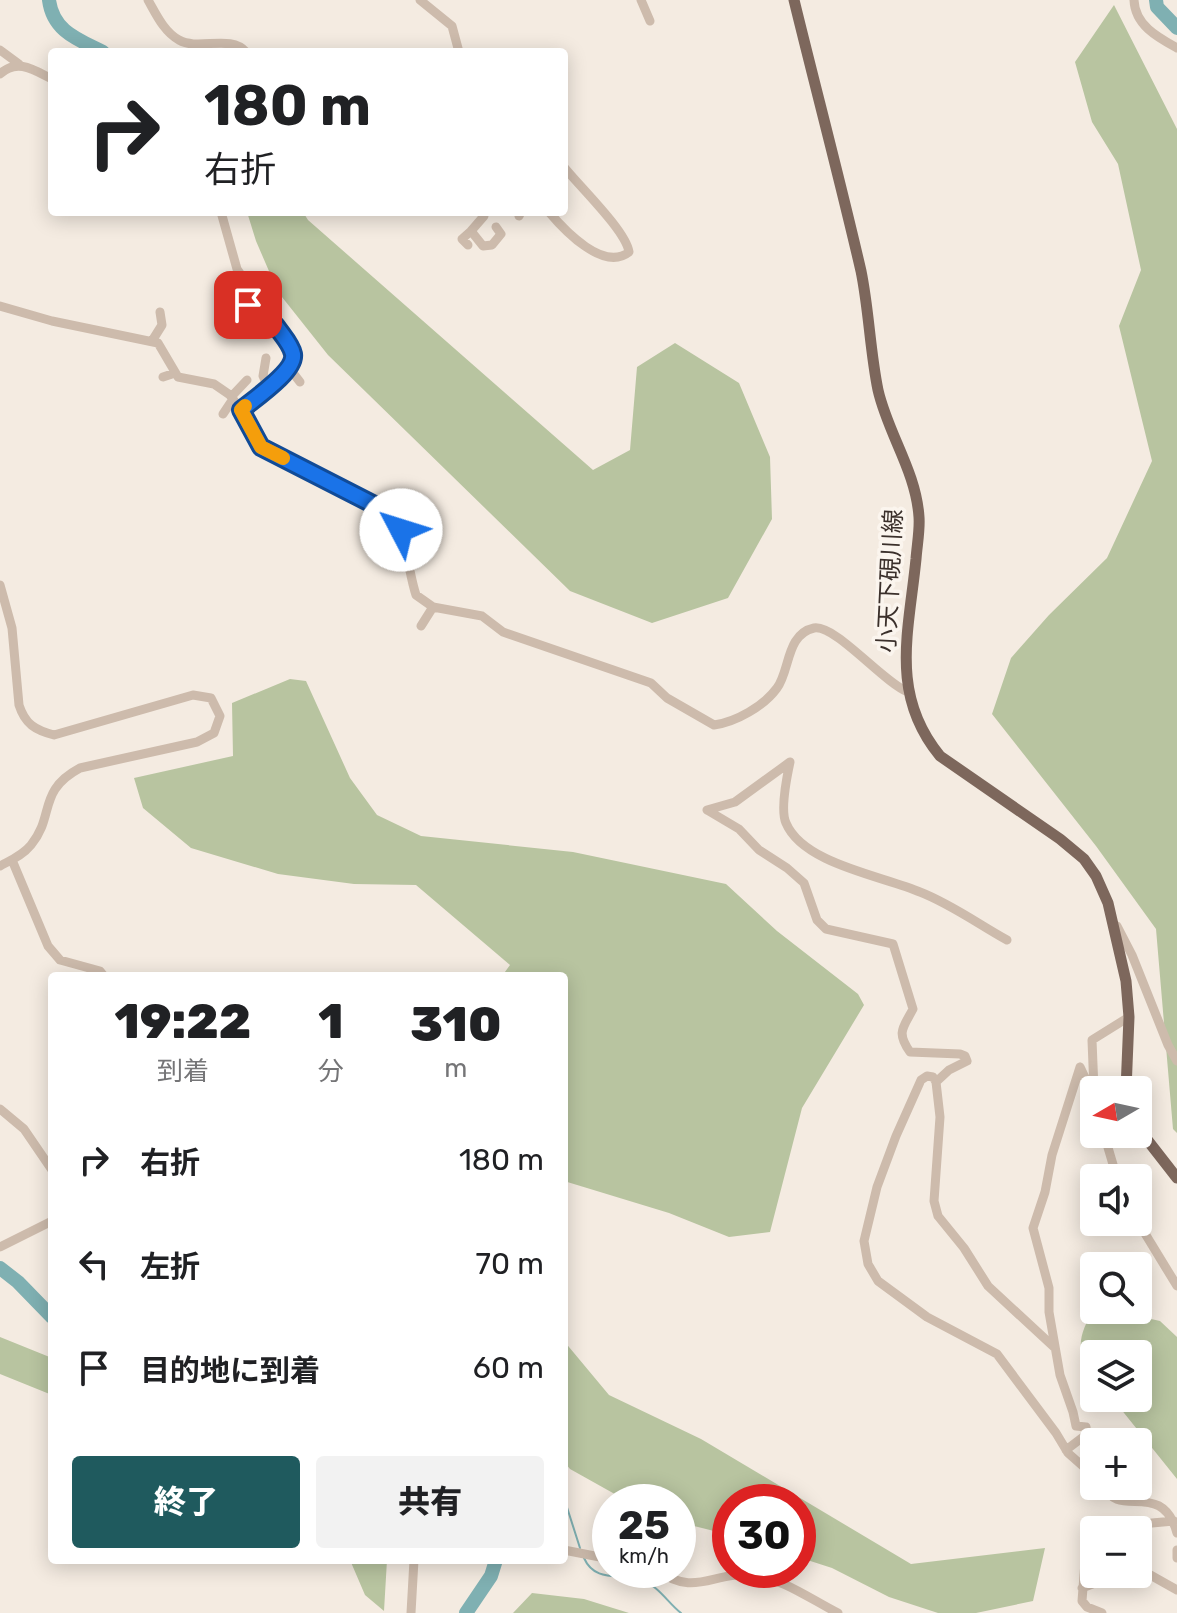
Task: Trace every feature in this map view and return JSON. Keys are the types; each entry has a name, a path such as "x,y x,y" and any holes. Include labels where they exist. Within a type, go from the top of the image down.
{"main road":[{"name":"小天下硯川線","path":"794,0 861,272 878,390 916,493 919,519 906,640 908,692 914,714 925,737 940,756 1060,839 1084,859 1096,876 1108,903 1126,981 1129,1017 1127,1076"},
{"path":"1152,1146 1177,1178"}],"street":[{"path":"148,0 167,31 177,39 200,45 229,44 243,48"},
{"path":"420,0 452,26 458,48"},
{"path":"641,0 650,21"},
{"path":"1134,0 1138,19 1151,32 1177,48"},
{"path":"0,50 19,64 48,77"},
{"path":"0,74 19,64"},
{"path":"552,216 594,251 615,259 629,252 621,232 568,172"},
{"path":"222,216 237,269 290,345 294,357 290,369 241,410"},
{"path":"468,245 462,239 484,216"},
{"path":"471,231 483,246 492,245 501,234 496,227"},
{"path":"248,305 259,321 269,327 276,326"},
{"path":"0,306 52,321 158,343 178,377 214,384 232,398 261,447 386,511 394,518 401,530 416,595 433,607 482,616 503,632 651,683 667,698 714,725 730,722 767,698 777,688 790,652 798,640 807,630 818,627 857,652 895,687 908,692"},
{"path":"152,341 162,325 160,312"},
{"path":"266,358 263,376 268,387"},
{"path":"290,369 300,382"},
{"path":"163,377 175,373"},
{"path":"223,414 247,380"},
{"path":"0,585 12,628 19,705 32,727 54,735 193,695 211,698 220,716 214,733 197,742 80,768 66,775 54,789 33,843 0,866"},
{"path":"421,626 433,607"},
{"path":"936,1082 967,1061 960,1054 910,1052 903,1041 901,1032 913,1009 893,944 826,929 817,920 804,883 765,855 739,829 707,810 735,802 790,762 784,821 803,843 828,860 922,892 1007,940"},
{"path":"12,860 48,946 60,960 101,972"},
{"path":"1108,903 1177,1061"},
{"path":"1093,1076 1092,1040 1129,1017"},
{"path":"1066,1450 1087,1434 1086,1427 1076,1426 1060,1375 1049,1312 1049,1288 1033,1228 1080,1067 1084,1076"},
{"path":"1055,1348 988,1286 964,1248 938,1216 934,1201 940,1117 936,1082 933,1077 927,1076 921,1080 896,1136 867,1222 864,1241 868,1264 878,1281 927,1317 997,1354 1080,1465"},
{"path":"0,1109 24,1129 48,1164"},
{"path":"0,1247 48,1223"},
{"path":"1147,1236 1177,1286"},
{"path":"1114,1500 1151,1502 1166,1511 1174,1521 1177,1533"},
{"path":"1152,1523 1174,1521"},
{"path":"1177,1550 1177,1558"},
{"path":"568,1551 592,1556"},
{"path":"411,1613 414,1564"},
{"path":"696,1582 756,1575 785,1585 838,1613"},
{"path":"1152,1576 1177,1590"},
{"path":"1082,1588 1084,1604 1102,1613"}],"green space":[{"path":"1114,5 1177,129 1177,1133 1173,1129 1156,929 1096,846 992,714 1011,658 1107,558 1152,461 1119,326 1141,270 1118,164 1092,122 1075,62"},
{"path":"248,216 306,216 593,470 630,450 637,367 675,343 739,383 770,457 772,519 728,598 652,623 570,591 328,355 278,292"},
{"path":"290,679 306,681 350,778 377,815 421,836 573,852 726,884 777,931 858,994 864,1005 802,1108 770,1232 729,1237 669,1213 568,1182 568,972 505,972 510,965 416,885 354,884 278,874 191,848 143,808 134,778 233,756 232,703"},
{"path":"1152,1319 1160,1321 1177,1337 1177,1479 1152,1448 1152,1428 1136,1428 1123,1412 1152,1412 1152,1340 1081,1340 1085,1326 1152,1324"},
{"path":"0,1337 48,1356 48,1393 0,1374"},
{"path":"568,1346 609,1395 701,1439 777,1484 712,1484 712,1530 696,1526 696,1484 597,1484 568,1467"},
{"path":"816,1507 911,1564 1045,1548 1033,1601 976,1613 938,1613 889,1597 816,1563"},
{"path":"352,1564 387,1564 384,1611 365,1595"},
{"path":"532,1593 584,1599 629,1613 513,1613"}],"waterway":[{"path":"49,0 51,11 61,27 95,48"},
{"path":"1156,0 1157,7 1177,28"},
{"path":"0,1268 48,1313"},
{"path":"568,1510 580,1548"},
{"path":"584,1558 601,1574 647,1582 681,1613"},
{"path":"466,1613 491,1576 495,1564"}],"slow traffic":[{"path":"245,406 241,410 261,447 283,458"}],"route":[{"path":"248,305 259,321 269,327 276,326 290,345 294,357 290,369 241,410 261,447 386,511 401,530"}]}
